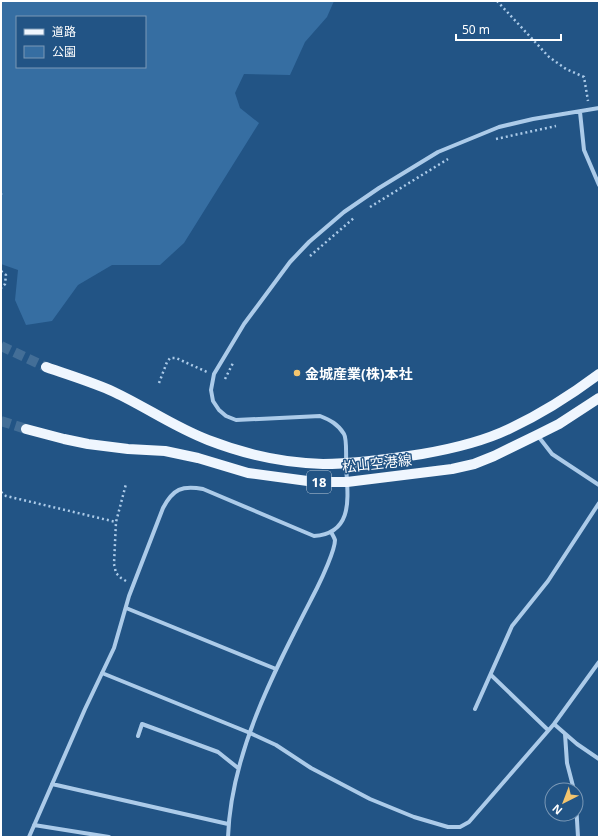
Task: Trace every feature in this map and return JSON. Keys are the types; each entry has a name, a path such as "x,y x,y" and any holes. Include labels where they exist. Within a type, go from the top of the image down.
{"main road":[{"name":"松山空港線","path":"46,366 113,392 177,427 207,440 233,449 258,455 323,464 409,456 461,446 508,430 565,399 599,374"},
{"name":"松山空港線","path":"26,429 88,444 128,449 165,451 198,458 248,473 315,482 347,482 452,469 474,464 559,424 599,398"}],"street":[{"path":"29,837 114,648 133,584 163,508 169,497 179,489 191,486 203,488 314,536 324,535 336,529 346,514 348,496 345,435 331,420 320,416 236,420 226,416 213,402 211,390 214,374 244,324 290,262 309,242 344,212 379,188 438,152 499,126 599,108"},
{"path":"580,112 584,150 599,185"},
{"path":"538,435 552,454 599,485"},
{"path":"475,709 512,626 548,581 599,503"},
{"path":"228,837 228,824 238,768 250,732 276,669 322,578 334,545 335,538 331,532"},
{"path":"126,608 276,669"},
{"path":"102,673 250,732 276,745 311,768 370,800 414,818 448,828 460,826 469,822 554,724 599,662"},
{"path":"491,675 548,730"},
{"path":"138,736 142,724 218,752 238,768"},
{"path":"554,724 577,744 599,759"},
{"path":"565,734 568,763 572,782"},
{"path":"52,784 228,824"},
{"path":"577,822 578,837"},
{"path":"34,825 109,837"}],"path":[{"path":"497,1 549,57 566,69 584,77 589,110"},
{"path":"493,140 558,125"},
{"path":"365,210 451,157"},
{"path":"308,257 358,214"},
{"path":"1,271 6,275 4,284 1,288"},
{"path":"225,379 235,357"},
{"path":"159,383 170,358 176,358 214,374"},
{"path":"126,484 116,522 114,564 116,573 121,578 133,584"},
{"path":"1,492 6,496 116,522"}],"green space":[{"path":"1,1 334,1 327,17 305,42 290,75 244,74 235,93 240,108 259,123 184,243 160,265 112,265 78,285 52,321 26,325 15,300 18,270 1,264"}],"tunnel":[{"path":"1,346 46,367"},
{"path":"1,421 26,429"}],"place":[{"name":"金城産業(株)本社","path":"297,373"}]}
